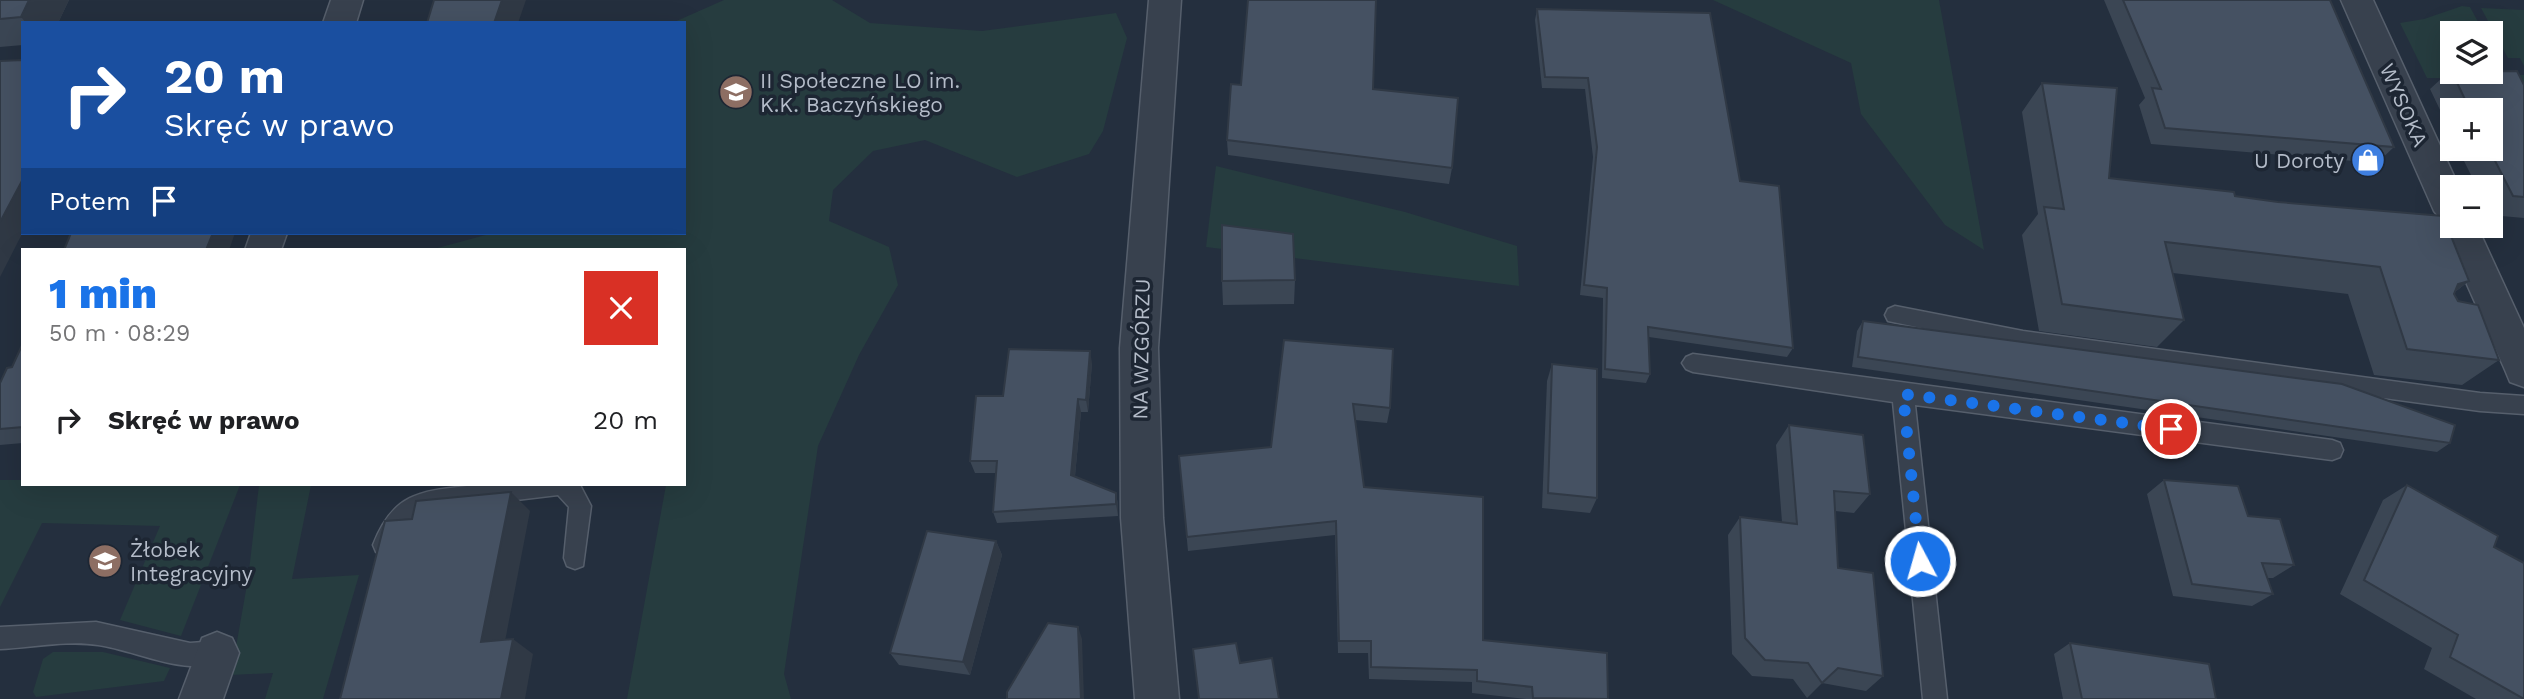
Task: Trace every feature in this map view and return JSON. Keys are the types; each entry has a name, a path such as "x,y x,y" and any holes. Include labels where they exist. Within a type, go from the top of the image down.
{"street":[{"path":"340,21 347,0"},
{"name":"NA WZGÓRZU","path":"1157,699 1142,518 1139,348 1165,0"},
{"name":"WYSOKA","path":"2357,0 2440,184"},
{"path":"2463,238 2491,324 2524,370"},
{"path":"201,699 217,653"}],"lane":[{"path":"1895,315 2023,340 2480,402 2524,405"},
{"path":"1693,363 1903,394 2332,450"},
{"path":"1903,394 1935,699"},
{"path":"378,565 390,528 405,510 425,501 552,486"},
{"path":"562,486 572,491 580,506 575,558"},
{"path":"0,638 96,633 190,655 217,653"}],"green space":[{"path":"724,0 832,0 870,23 982,31 1116,13 1127,38 1103,131 1089,154 1017,177 925,140 873,151 833,190 829,221 889,247 898,285 859,355 818,446 784,674 791,699 627,699 666,486 686,486 686,248 437,248 486,235 686,235 686,21 677,21"},
{"path":"1713,0 1939,0 1984,250 1945,225 1861,114 1851,63"},
{"path":"2462,6 2470,7 2478,21 2440,21 2440,78 2427,78 2400,23 2424,19"},
{"path":"2481,8 2524,10 2524,66 2520,58 2508,58 2503,49 2503,21 2488,21"},
{"path":"2503,70 2505,74 2524,75 2524,82 2503,79"},
{"path":"1216,166 1405,212 1517,246 1519,286 1206,247"},
{"path":"0,480 21,480 21,486 240,486 181,636 120,620 160,526 42,523 0,607"},
{"path":"259,486 311,486 292,579 359,575 323,699 265,699 273,673 231,675 248,579"},
{"path":"53,652 103,652 170,668 164,681 36,697 33,692 43,659"}],"building":[{"path":"0,0 29,0 21,17 0,19"},
{"path":"434,0 502,0 495,21 428,21"},
{"path":"1248,0 1376,0 1373,89 1458,98 1452,168 1227,140 1231,84 1241,85"},
{"path":"2123,0 2330,0 2394,147 2165,128 2152,88 2161,89"},
{"path":"1537,9 1710,13 1740,181 1779,186 1793,348 1648,327 1650,374 1605,369 1607,288 1584,285 1597,147 1588,78 1545,77"},
{"path":"21,60 21,183 0,222 0,61"},
{"path":"2503,71 2517,71 2524,85 2524,197 2513,196 2495,161 2503,161 2503,98 2464,98 2458,84 2503,84"},
{"path":"2042,83 2117,88 2109,178 2234,192 2235,196 2278,202 2440,216 2440,238 2452,238 2469,281 2458,284 2454,294 2458,301 2478,305 2499,360 2407,349 2380,267 2165,242 2184,320 2062,304 2044,207 2064,209"},
{"path":"1222,225 1293,234 1295,280 1222,281"},
{"path":"70,235 212,235 207,248 65,248"},
{"path":"1863,321 2342,384 2455,425 2450,443 1858,357"},
{"path":"1284,340 1393,349 1390,408 1353,404 1364,487 1483,497 1483,640 1607,653 1608,699 1533,698 1532,687 1477,681 1477,670 1371,667 1371,641 1339,641 1336,521 1187,537 1179,456 1271,447"},
{"path":"21,347 21,427 0,429 0,383 7,368 12,367"},
{"path":"1009,349 1090,351 1086,400 1078,399 1071,475 1116,493 1116,504 993,512 997,461 970,461 976,396 1003,396"},
{"path":"1552,364 1597,369 1597,498 1548,493"},
{"path":"1789,425 1863,435 1870,494 1834,491 1838,568 1873,573 1883,676 1838,668 1822,683 1808,663 1765,660 1745,638 1740,517 1797,524"},
{"path":"2164,480 2238,486 2248,516 2280,519 2294,565 2262,563 2273,594 2192,584"},
{"path":"2407,485 2498,536 2494,547 2524,563 2524,699 2450,657 2458,635 2364,580"},
{"path":"511,492 481,642 513,639 501,699 340,699 385,521 412,519 416,501"},
{"path":"927,531 996,541 963,662 890,653"},
{"path":"1048,623 1078,627 1081,699 1007,699 1007,692"},
{"path":"1236,643 1240,663 1272,658 1279,699 1199,699 1193,649"},
{"path":"2070,643 2209,664 2216,699 2082,699"}],"place":[{"name":"II Społeczne LO im. K.K. Baczyńskiego","path":"736,92"},
{"name":"U Doroty","path":"2368,160"},
{"name":"Żłobek Integracyjny","path":"105,561"}],"route":[{"path":"1920,561 1903,394 2171,429"}]}
